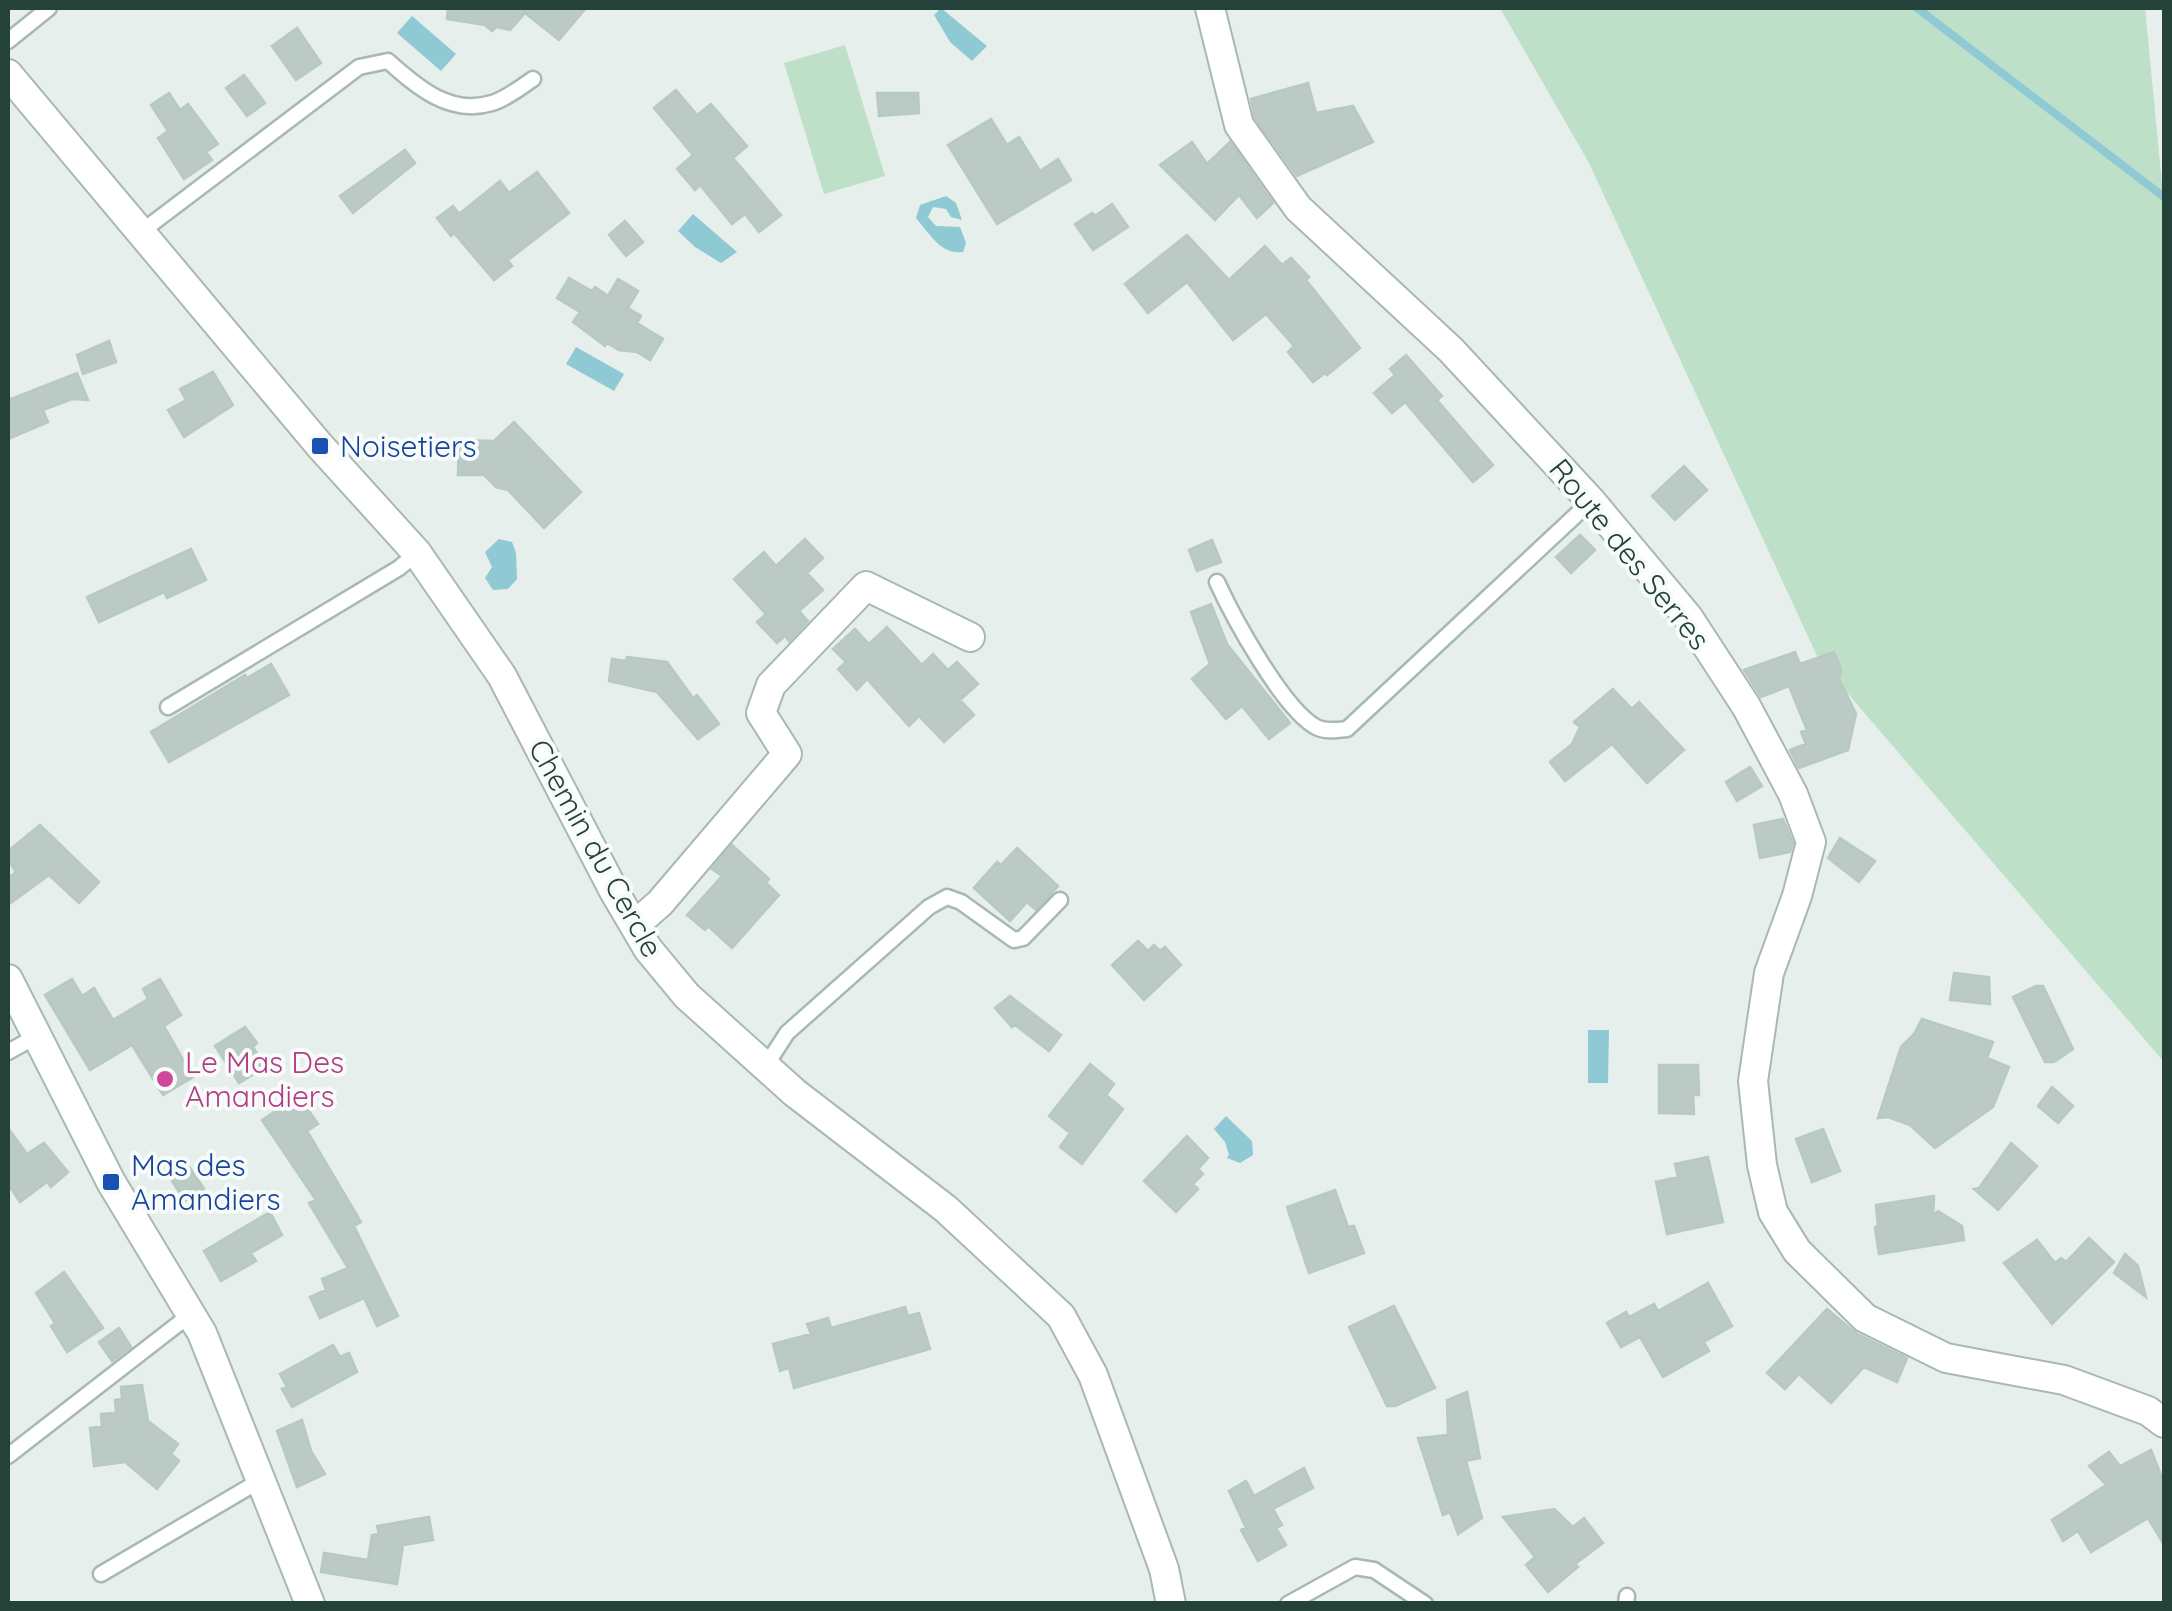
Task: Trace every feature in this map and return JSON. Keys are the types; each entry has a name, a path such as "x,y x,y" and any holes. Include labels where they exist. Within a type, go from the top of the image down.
{"street":[{"name":"Route des Serres","path":"1210,8 1239,125 1298,208 1452,350 1591,501 1688,617 1746,706 1793,794 1811,842 1798,896 1769,973 1754,1082 1762,1165 1773,1212 1797,1251 1865,1318 1946,1358 2064,1380 2148,1411 2164,1423"},
{"name":"Chemin du Cercle","path":"8,74 320,446 416,553 502,676 634,925 648,949 687,996 765,1067 946,1209 1062,1316 1093,1375 1164,1569 1171,1604"},
{"path":"634,925 660,903 787,754 760,713 771,685 866,586 970,637"},
{"path":"8,980 110,1182 202,1333 310,1604"}],"lane":[{"path":"8,42 49,8"},
{"path":"141,232 359,67 388,61 422,91 456,106 492,103 534,79"},
{"path":"1217,582 1239,630 1288,699 1314,726 1328,731 1347,729 1591,501"},
{"path":"168,707 399,568 416,553"},
{"path":"765,1067 788,1033 946,897 961,902 1014,940 1023,938 1060,900"},
{"path":"8,1052 37,1036"},
{"path":"8,1456 190,1314"},
{"path":"101,1574 262,1480"},
{"path":"1288,1604 1355,1567 1374,1570 1425,1604"}],"green space":[{"path":"1500,8 2145,8 2164,205 2164,1062 1819,660 1589,163"},
{"path":"845,45 885,176 824,194 784,63"}],"water":[{"path":"941,8 987,46 972,61 950,42 934,15"},
{"path":"412,16 456,54 441,71 397,33"},
{"path":"946,196 956,203 962,220 951,217 946,209 933,207 928,217 936,226 960,227 966,243 963,252 942,247 916,218 920,205"},
{"path":"693,214 737,252 721,263 695,247 678,231"},
{"path":"576,347 624,374 614,391 566,364"},
{"path":"499,539 512,542 517,579 508,589 493,590 485,578 492,567 485,552"},
{"path":"1588,1030 1609,1030 1608,1083 1588,1083"},
{"path":"1226,1116 1252,1141 1253,1155 1240,1163 1227,1158 1225,1142 1214,1129"}],"building":[{"path":"448,8 586,8 559,40 525,13 510,30 496,27 492,31 485,25 447,19"},
{"path":"297,28 321,63 296,80 272,46"},
{"path":"244,75 265,103 247,116 226,88"},
{"path":"1308,83 1316,113 1353,106 1373,142 1297,176 1255,118 1251,99"},
{"path":"676,90 697,115 711,104 747,146 733,158 781,215 759,232 745,214 732,224 700,185 695,190 677,169 693,155 654,108"},
{"path":"169,93 180,110 188,104 218,144 206,152 212,160 184,179 158,138 168,131 151,105"},
{"path":"877,93 918,93 919,113 879,116"},
{"path":"991,119 1007,145 1019,137 1040,171 1058,159 1071,180 997,224 948,145"},
{"path":"1192,142 1207,164 1230,142 1273,203 1257,218 1239,195 1215,220 1160,165"},
{"path":"405,150 415,163 353,213 340,196"},
{"path":"537,172 569,213 508,260 512,266 494,280 437,218 453,206 459,214 500,181 509,193"},
{"path":"1112,204 1128,227 1093,250 1075,224"},
{"path":"625,221 643,242 626,256 609,235"},
{"path":"1187,235 1229,280 1265,246 1282,265 1291,258 1360,348 1313,382 1288,352 1294,346 1266,314 1233,340 1187,282 1148,313 1125,284"},
{"path":"569,278 608,296 618,279 638,291 628,308 641,316 637,323 663,339 650,360 637,352 619,350 607,343 605,346 573,322 580,312 557,298"},
{"path":"109,341 116,362 83,374 77,355"},
{"path":"1406,355 1442,396 1437,400 1493,465 1473,482 1405,402 1392,413 1374,393 1395,375 1390,369"},
{"path":"213,372 233,405 184,437 168,410 186,400 180,389"},
{"path":"77,373 88,400 72,399 43,410 48,422 8,439 8,400"},
{"path":"514,422 581,492 544,528 508,490 496,487 484,475 458,475 459,440 494,441"},
{"path":"1684,466 1707,490 1675,520 1652,496"},
{"path":"1580,535 1595,550 1571,573 1556,557"},
{"path":"805,539 823,558 807,573 823,590 799,611 808,621 789,641 785,636 777,643 757,622 766,614 734,579 764,552 776,566"},
{"path":"1212,540 1221,562 1197,571 1189,550"},
{"path":"191,549 206,580 167,598 164,592 99,622 87,597"},
{"path":"1211,604 1227,644 1290,723 1269,739 1242,706 1226,719 1192,679 1210,664 1191,612"},
{"path":"887,627 922,665 933,654 948,670 957,662 978,684 960,700 974,715 944,742 919,716 909,726 867,679 857,690 838,669 846,662 833,649 855,629 869,644"},
{"path":"1795,652 1800,664 1834,652 1841,669 1839,679 1856,714 1848,750 1799,768 1790,750 1806,744 1801,732 1807,730 1789,686 1761,697 1744,670"},
{"path":"627,657 667,662 693,698 697,695 719,724 698,739 657,692 609,681 612,659 626,661"},
{"path":"271,664 289,695 169,762 151,732 245,675 247,678"},
{"path":"1613,689 1632,709 1639,702 1684,750 1647,783 1612,744 1565,781 1550,762 1572,744 1580,727 1574,722"},
{"path":"1750,767 1762,786 1737,801 1726,782"},
{"path":"1783,819 1793,843 1790,852 1760,858 1754,825"},
{"path":"40,825 99,882 79,903 49,875 8,905 8,878 16,872 8,860 8,851"},
{"path":"1840,838 1875,861 1859,882 1828,858"},
{"path":"732,845 769,879 766,883 779,895 732,948 708,926 705,930 687,915 722,876 712,869"},
{"path":"1017,848 1058,886 1036,910 1027,902 1010,921 974,888 997,862 1001,865"},
{"path":"1138,941 1148,951 1154,945 1160,951 1165,947 1181,965 1144,1000 1112,965"},
{"path":"1954,973 1989,977 1990,1004 1950,1000"},
{"path":"72,979 82,996 94,988 113,1020 148,999 143,989 160,979 181,1015 164,1026 193,1077 163,1095 132,1045 90,1070 45,995"},
{"path":"2043,986 2073,1049 2054,1062 2045,1062 2013,997"},
{"path":"1010,996 1061,1035 1049,1051 1015,1025 1012,1027 995,1008"},
{"path":"1922,1019 1993,1042 1987,1058 2009,1067 1993,1107 1935,1148 1910,1125 1888,1117 1878,1118 1901,1047"},
{"path":"245,1027 257,1043 253,1047 265,1067 239,1083 215,1046"},
{"path":"1090,1064 1114,1084 1106,1095 1123,1109 1082,1164 1060,1147 1070,1133 1049,1116"},
{"path":"1659,1065 1698,1065 1699,1095 1693,1095 1694,1114 1659,1113"},
{"path":"2052,1087 2073,1106 2058,1123 2038,1106"},
{"path":"290,1101 294,1106 302,1101 318,1124 307,1131 361,1222 354,1226 398,1316 377,1326 364,1298 320,1318 310,1297 326,1290 322,1279 348,1268 309,1203 316,1200 262,1120"},
{"path":"8,1128 27,1154 44,1143 68,1172 51,1187 47,1182 20,1202 8,1184"},
{"path":"1823,1129 1840,1171 1812,1182 1796,1139"},
{"path":"1187,1136 1208,1158 1198,1169 1203,1174 1193,1184 1198,1189 1176,1212 1144,1181"},
{"path":"2011,1143 2037,1166 1998,1210 1974,1189 1979,1188"},
{"path":"1708,1157 1723,1222 1667,1234 1656,1182 1678,1177 1675,1164"},
{"path":"190,1168 204,1189 185,1201 172,1181"},
{"path":"1335,1190 1348,1227 1354,1226 1364,1253 1309,1273 1287,1207"},
{"path":"1934,1196 1933,1216 1938,1211 1962,1226 1964,1240 1879,1254 1876,1205"},
{"path":"270,1212 282,1235 251,1253 256,1261 221,1281 204,1251"},
{"path":"2089,1238 2114,1262 2052,1324 2004,1263 2037,1240 2055,1263 2061,1258 2066,1262"},
{"path":"2125,1254 2138,1266 2146,1297 2114,1273"},
{"path":"64,1272 103,1328 67,1352 36,1293"},
{"path":"1708,1283 1732,1326 1704,1342 1709,1351 1663,1377 1640,1337 1621,1347 1607,1323 1626,1312 1629,1317 1654,1304 1658,1311"},
{"path":"1394,1306 1435,1388 1387,1406 1349,1327"},
{"path":"905,1307 908,1316 919,1313 930,1349 794,1388 789,1368 780,1371 773,1344 811,1334 807,1324 828,1318 831,1328"},
{"path":"1827,1309 1857,1334 1907,1358 1897,1382 1864,1367 1831,1403 1799,1374 1785,1389 1767,1373"},
{"path":"119,1328 131,1347 112,1361 99,1342"},
{"path":"333,1345 340,1357 349,1353 357,1372 292,1407 282,1389 287,1387 280,1374"},
{"path":"142,1385 148,1421 178,1444 171,1454 179,1461 157,1489 125,1462 94,1466 90,1428 102,1427 101,1414 116,1413 115,1400 122,1399 121,1387"},
{"path":"1467,1392 1480,1458 1466,1461 1482,1518 1458,1534 1450,1512 1443,1515 1418,1438 1448,1435 1447,1400"},
{"path":"302,1420 311,1451 325,1474 297,1487 277,1431"},
{"path":"2151,1450 2164,1483 2164,1545 2148,1518 2091,1552 2078,1531 2063,1541 2052,1520 2106,1485 2089,1466 2109,1452 2120,1466"},
{"path":"1304,1468 1313,1488 1273,1509 1282,1525 1276,1528 1286,1545 1258,1561 1241,1530 1246,1528 1229,1491 1246,1481 1254,1496"},
{"path":"1554,1509 1573,1527 1584,1518 1603,1543 1548,1592 1526,1565 1535,1557 1503,1517"},
{"path":"429,1517 433,1540 403,1545 397,1584 321,1572 324,1553 368,1560 372,1535 379,1534 377,1526"}],"waterway":[{"path":"1917,8 2164,197"}],"place":[{"name":"Noisetiers","path":"320,446"},
{"name":"Le Mas Des Amandiers","path":"165,1079"},
{"name":"Mas des Amandiers","path":"111,1182"}]}
